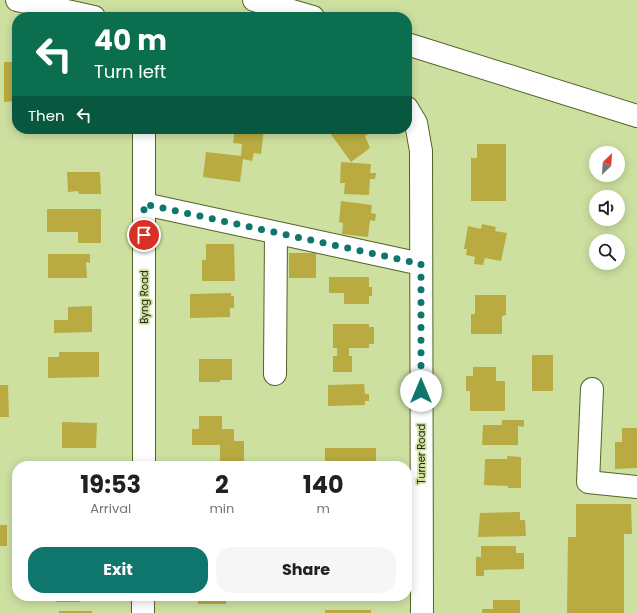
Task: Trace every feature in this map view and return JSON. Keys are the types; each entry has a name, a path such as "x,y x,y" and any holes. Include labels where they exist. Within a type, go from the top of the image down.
{"main road":[{"path":"17,0 71,12"},
{"path":"254,0 296,12"},
{"path":"412,46 637,116"},
{"name":"Turner Road","path":"412,116 416,123 421,150 422,613"},
{"name":"Byng Road","path":"144,134 144,461"},
{"path":"144,204 421,264"},
{"path":"275,374 276,233"},
{"path":"592,389 588,482 637,487"},
{"path":"143,613 144,601"}],"building":[{"path":"4,62 12,62 12,101 4,102"},
{"path":"234,134 263,134 261,154 254,153 252,161 243,159 240,182 203,177 206,152 241,156 242,144 233,143"},
{"path":"331,134 368,134 365,136 370,148 351,162"},
{"path":"477,144 506,144 506,201 471,201 471,158 477,158"},
{"path":"341,162 371,164 370,173 376,173 375,179 370,179 369,195 344,194 345,183 340,183"},
{"path":"67,172 100,172 101,194 79,194 78,191 68,192"},
{"path":"341,201 372,205 371,213 376,214 375,221 370,220 368,237 342,234 343,223 339,222"},
{"path":"47,209 101,209 101,243 78,243 78,232 47,232"},
{"path":"482,224 496,227 495,231 507,233 501,261 485,258 483,265 474,264 475,257 466,255 467,249 464,249 468,226 481,229"},
{"path":"206,244 234,244 235,281 202,281 202,260 206,260"},
{"path":"289,253 316,253 316,278 289,278"},
{"path":"48,254 90,254 90,263 86,262 87,278 48,278"},
{"path":"329,277 369,277 369,287 372,287 372,296 369,296 369,304 344,304 344,293 329,293"},
{"path":"231,293 231,296 234,296 234,308 230,308 230,317 190,318 190,294"},
{"path":"475,295 506,295 506,315 502,316 502,334 471,334 471,314 475,314"},
{"path":"92,306 92,332 54,333 54,320 68,320 68,307"},
{"path":"333,324 369,324 369,327 374,327 374,344 369,344 369,348 349,348 349,356 352,356 352,372 333,372 333,356 337,356 337,348 333,348"},
{"path":"59,352 99,352 99,377 48,378 48,357 59,357"},
{"path":"532,355 553,355 553,391 532,391"},
{"path":"199,359 232,359 232,380 220,380 220,382 199,382"},
{"path":"473,367 496,367 496,381 505,381 505,411 470,411 470,391 466,391 466,376 473,376"},
{"path":"364,384 365,394 369,394 369,401 365,401 365,405 328,406 328,385"},
{"path":"0,385 8,385 9,417 0,417"},
{"path":"199,416 222,416 222,429 234,429 234,441 244,441 244,461 220,461 220,445 192,445 192,429 199,429"},
{"path":"502,420 524,420 524,427 518,426 518,445 482,445 483,425 502,425"},
{"path":"62,422 97,423 96,448 62,448"},
{"path":"622,428 637,428 637,468 615,469 615,442 622,442"},
{"path":"325,448 376,448 376,461 325,461"},
{"path":"507,456 521,457 521,488 484,485 485,459 507,459"},
{"path":"576,504 631,504 632,534 624,534 624,613 567,613 568,537 576,537"},
{"path":"520,512 520,520 525,520 526,536 478,537 480,513"},
{"path":"0,525 7,525 7,546 0,546"},
{"path":"481,546 516,546 516,553 524,553 524,569 484,570 484,576 476,576 476,557 481,557"},
{"path":"493,600 520,600 520,613 482,613 482,609 493,609"},
{"path":"56,601 80,601 80,602"},
{"path":"198,601 226,601 226,604 198,604"},
{"path":"325,610 371,610 371,613 325,613"},
{"path":"59,611 92,611 92,613 59,613"}],"route":[{"path":"144,235 144,204 421,264 421,391"}]}
